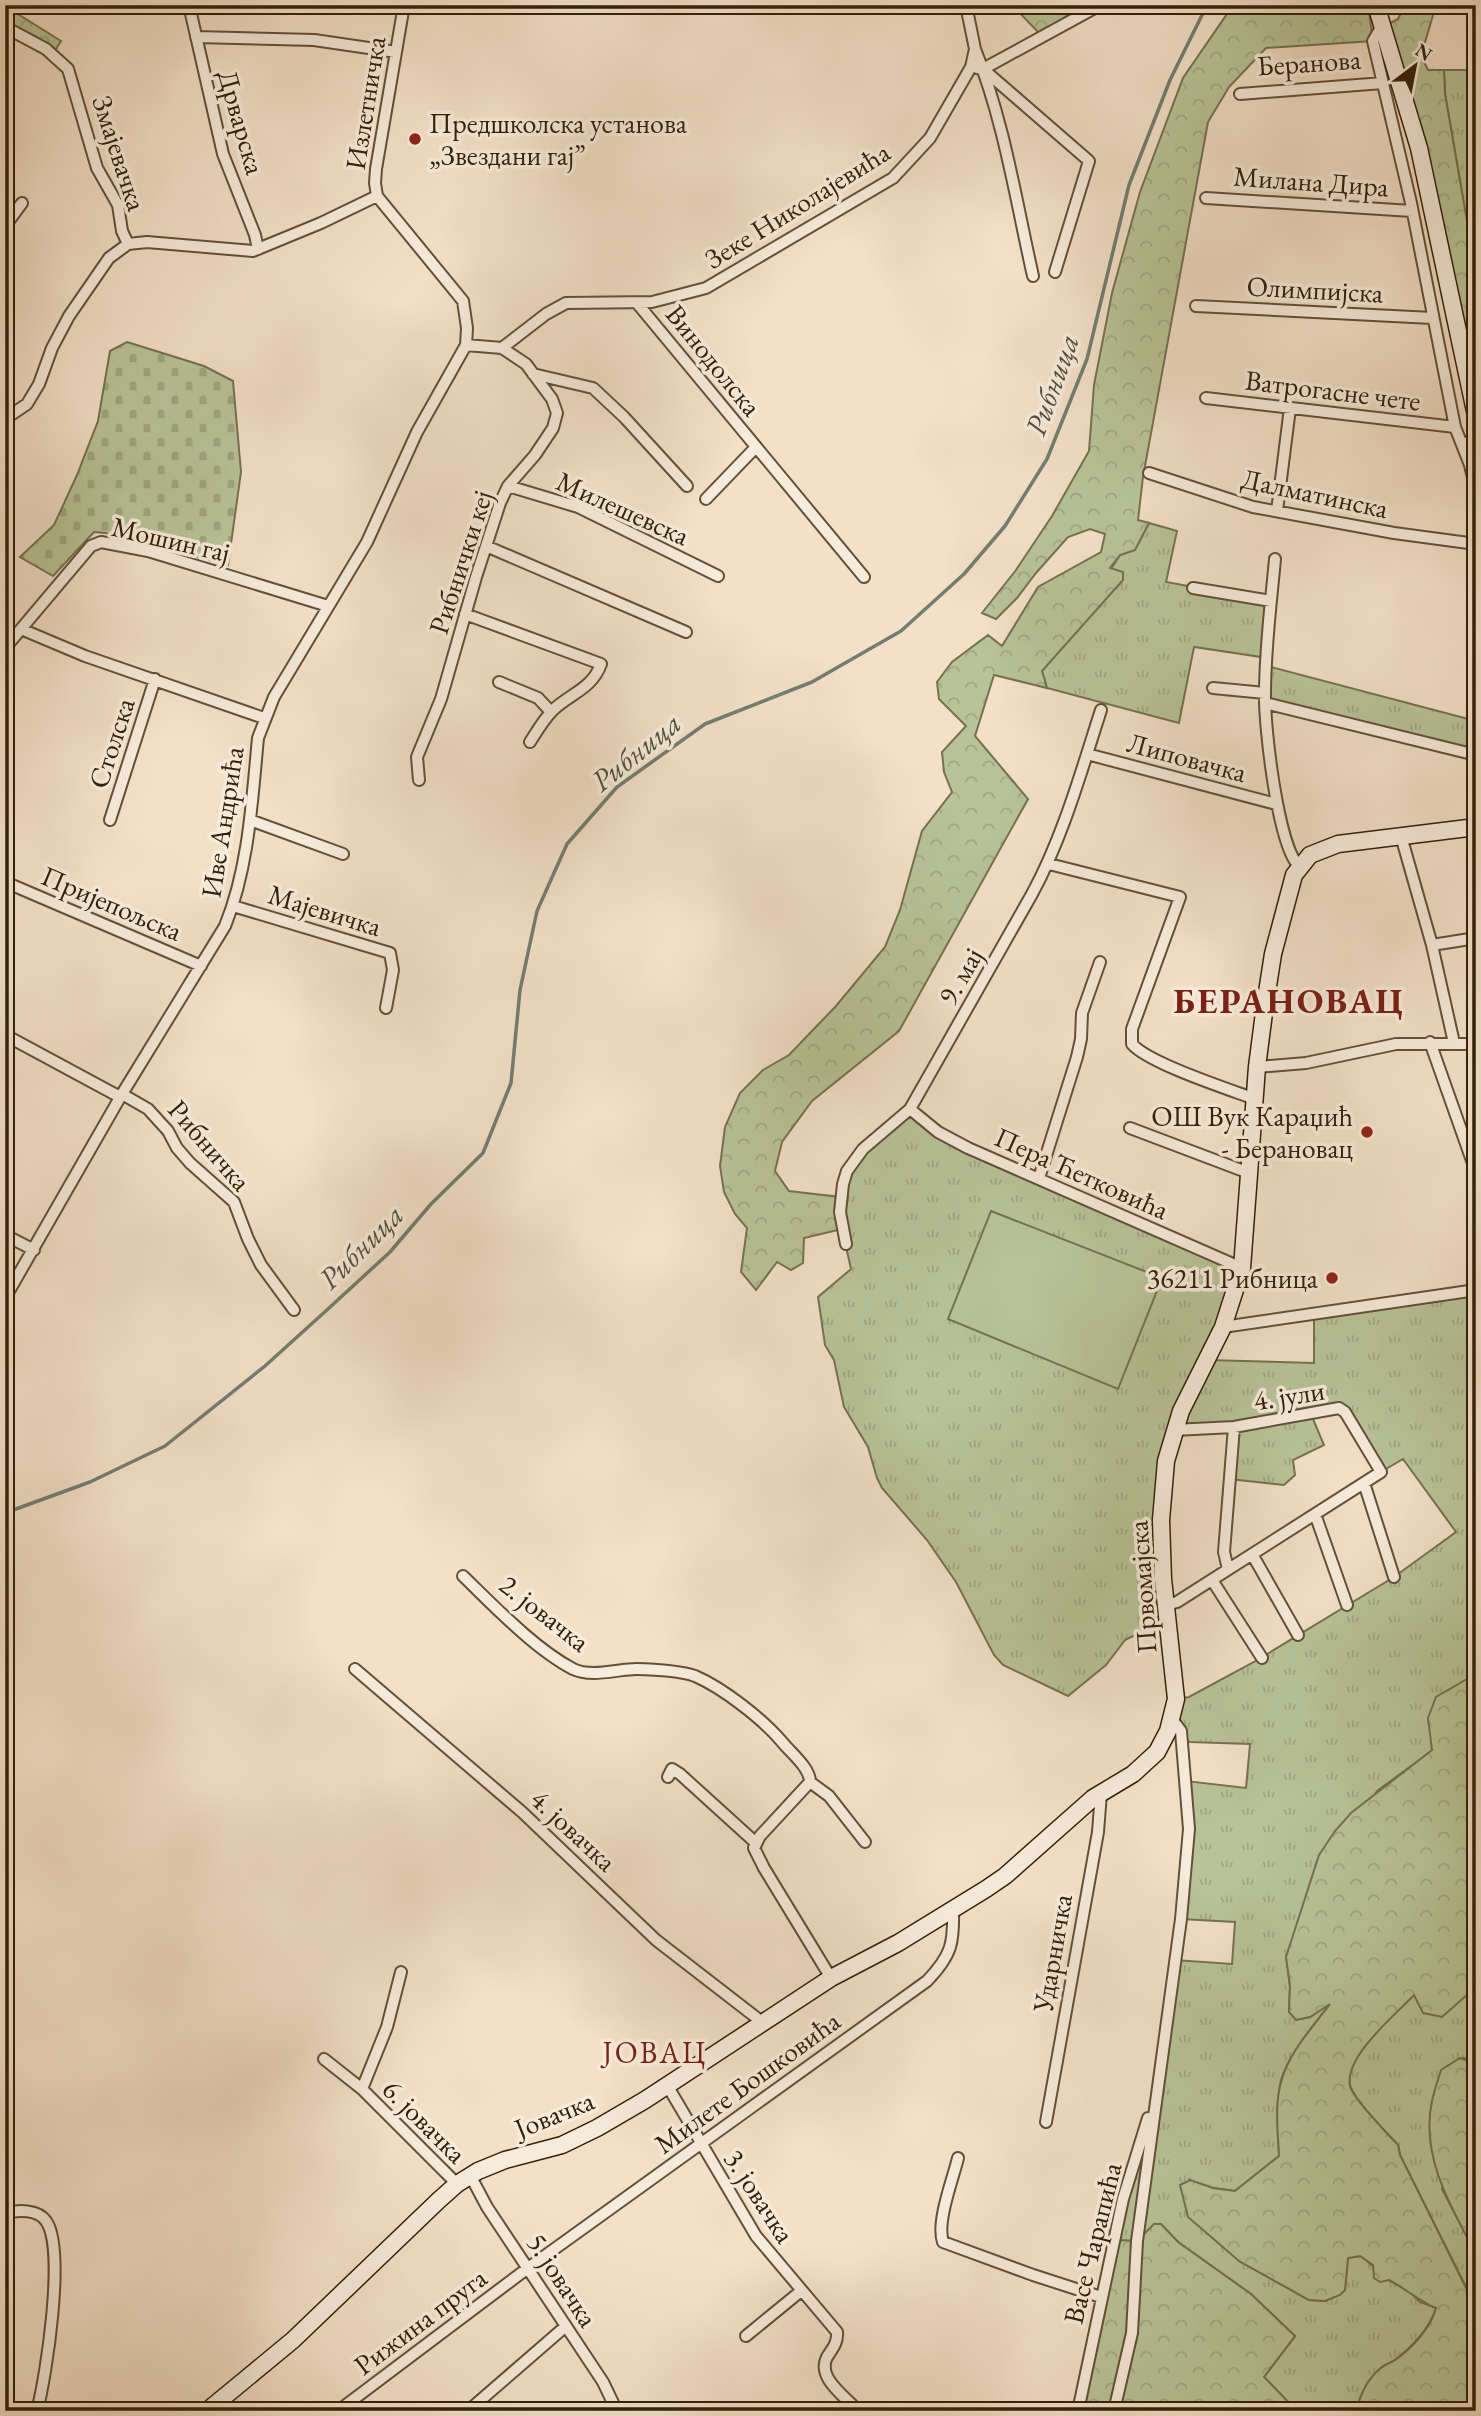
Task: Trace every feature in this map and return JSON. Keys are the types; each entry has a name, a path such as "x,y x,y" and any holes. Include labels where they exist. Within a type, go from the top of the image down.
{"main road":[{"name":"Беранова","path":"1377,5 1419,148 1474,396 1476,416"},
{"path":"1299,866 1310,855 1338,844 1476,827"},
{"name":"Првомајска","path":"953,1908 998,1881 1101,1793 1151,1759 1162,1743 1172,1719 1176,1688 1166,1605 1162,1501 1166,1461 1174,1430 1190,1391 1223,1327 1241,1268 1257,1067 1273,954 1290,885 1299,866"},
{"name":"Јовачка","path":"208,2411 293,2340 457,2184 505,2161 570,2142 619,2115 831,1978 898,1942 953,1908"}],"street":[{"name":"Дрварска","path":"189,5 223,154 258,249"},
{"name":"Излетничка","path":"404,5 376,169 377,196 463,301 467,328 466,345"},
{"path":"966,5 975,49 1002,137 1033,276"},
{"path":"983,69 1100,5"},
{"name":"Беранова","path":"1382,24 1373,41 1412,211 1455,427 1476,490"},
{"name":"Змајевачка","path":"5,27 46,49 68,69 97,169 118,205 122,231 128,244"},
{"path":"196,37 307,39 396,52"},
{"name":"Зеке Николајевића","path":"502,348 546,314 566,303 637,303 681,296 706,288 893,178 930,138 971,67 975,49"},
{"path":"971,67 983,69 1089,161 1055,272"},
{"name":"Беранова","path":"1240,94 1383,83"},
{"name":"Змајевачка","path":"5,419 27,404 39,384 52,348 69,316 108,258 128,244 147,242 234,250 258,249 377,196"},
{"name":"Милана Дира","path":"1206,198 1412,211"},
{"path":"5,226 22,203"},
{"name":"Винодолска","path":"637,303 864,577"},
{"name":"Олимпијска","path":"1196,306 1432,318"},
{"path":"466,345 502,348"},
{"name":"Иве Андрића","path":"5,1298 121,1095 225,926 233,906 250,820 258,738 264,718 279,687 367,542 417,432 466,345"},
{"name":"Рибнички кеј","path":"419,780 417,757 441,699 486,546 508,486 535,455 553,428 555,420 552,399 526,364 502,348"},
{"path":"533,374 593,388 624,417 687,486"},
{"name":"Ватрогасне чете","path":"1206,398 1455,427"},
{"path":"1277,511 1290,408"},
{"path":"1462,444 1476,440"},
{"name":"Винодолска","path":"706,499 756,447"},
{"name":"Далматинска","path":"1149,473 1241,503 1277,511 1394,533 1476,544"},
{"name":"Милешевска","path":"508,486 578,507 718,576"},
{"name":"Мошин гај","path":"5,648 91,546 101,542 148,551 328,606"},
{"path":"486,546 686,632"},
{"path":"1275,559 1265,698 1276,804 1289,852 1299,866"},
{"path":"1193,588 1271,601"},
{"path":"465,614 601,664 597,676 589,685 551,712 530,742"},
{"name":"Столска","path":"22,629 85,656 264,718"},
{"name":"Столска","path":"110,820 155,679"},
{"path":"499,682 538,698 551,712"},
{"path":"1213,688 1265,698 1476,755"},
{"name":"9. мај","path":"846,1244 840,1212 843,1184 848,1171 863,1149 910,1109 1049,863 1101,710"},
{"name":"Липовачка","path":"1087,754 1276,804"},
{"path":"250,820 344,854"},
{"path":"1401,836 1432,945 1454,1043"},
{"path":"1049,863 1180,897 1132,1029 1131,1041 1135,1048 1148,1055 1255,1099"},
{"name":"Пријепољска","path":"5,882 201,966"},
{"name":"Мајевичка","path":"233,906 390,953 393,970 386,1008"},
{"path":"1432,945 1476,938"},
{"path":"1038,1178 1077,1057 1082,1013 1100,962"},
{"path":"1433,1043 1450,1023"},
{"name":"Рибничка","path":"5,1035 148,1109 168,1131 177,1148 190,1163 234,1202 248,1240 261,1265 294,1310"},
{"path":"1433,1043 1476,1172"},
{"path":"1257,1067 1306,1063 1396,1044 1476,1044"},
{"name":"Пера Ћетковића","path":"910,1109 937,1132 1241,1268"},
{"path":"1130,1128 1249,1173"},
{"path":"5,1235 33,1250"},
{"path":"1223,1327 1476,1290"},
{"name":"4. јули","path":"1174,1430 1234,1427 1339,1408 1345,1412 1381,1472 1364,1483"},
{"name":"4. јули","path":"1228,1570 1224,1552 1234,1427"},
{"path":"1166,1605 1177,1602 1364,1483 1394,1577"},
{"path":"1315,1514 1347,1605"},
{"path":"1252,1554 1298,1635"},
{"name":"2. јовачка","path":"463,1576 511,1621 573,1669 593,1673 638,1669 697,1677 758,1718 777,1736 807,1771 810,1782 828,1796 865,1842"},
{"path":"1212,1580 1262,1658"},
{"name":"4. јовачка","path":"355,1669 522,1812 656,1940 762,2022"},
{"path":"1158,2088 1181,1919 1189,1829 1181,1731 1172,1719"},
{"path":"668,1777 672,1769 680,1774 756,1843"},
{"path":"810,1782 760,1836 754,1848 831,1978"},
{"name":"Ударничка","path":"1046,2122 1098,1832 1101,1793"},
{"name":"Милете Бошковића","path":"528,2268 927,1981 945,1962 954,1935 953,1908"},
{"name":"6. јовачка","path":"362,2090 387,2026 401,1972"},
{"name":"6. јовачка","path":"324,2059 362,2090 457,2184"},
{"name":"3. јовачка","path":"667,2085 756,2236 837,2332 836,2343 825,2363 825,2372 829,2381 858,2411"},
{"name":"Васе Чарапића","path":"1115,2411 1132,2333 1137,2241 1158,2088"},
{"name":"Васе Чарапића","path":"1078,2411 1123,2199 1158,2088"},
{"path":"958,2158 941,2230 943,2242 1033,2276 1101,2297"},
{"name":"5. јовачка","path":"471,2175 487,2207 603,2382 614,2411"},
{"path":"5,2213 33,2212 47,2222 51,2234 54,2258 52,2311 37,2411"},
{"name":"Рижина пруга","path":"338,2411 528,2268"},
{"path":"746,2336 801,2291"},
{"path":"468,2411 566,2326"}],"green space":[{"path":"1012,5 1085,5 1039,33"},
{"path":"1282,5 1358,5 1369,12 1373,41 1266,48 1229,87 1208,122 1143,477 1138,520 1149,523 1135,550 1120,555 1110,568 1123,572 1123,580 1042,671 1047,688 994,675 975,736 1028,799 899,1031 812,1101 782,1142 775,1171 789,1191 840,1197 842,1229 804,1238 803,1263 791,1270 777,1262 756,1290 741,1272 747,1228 735,1214 724,1192 720,1166 725,1127 740,1093 763,1070 789,1055 836,1006 885,947 900,910 922,831 952,792 944,772 942,752 966,726 939,699 937,682 952,662 988,635 1002,646 1038,587 1101,552 1105,534 1090,529 1068,537 996,619 982,613 1016,570 1052,516 1089,451 1094,385 1112,293 1140,192 1183,78 1229,11"},
{"path":"1405,5 1436,5 1421,56 1428,70 1444,70 1445,94 1476,273 1476,396 1383,27 1398,19"},
{"path":"5,6 61,41 53,54 38,38 5,21"},
{"path":"1444,70 1476,70 1476,275 1445,94"},
{"path":"127,342 204,366 233,381 241,472 228,565 176,551 138,536 94,532 53,576 20,557 54,525 98,421 110,351"},
{"path":"1149,523 1177,531 1166,582 1271,601 1268,658 1194,647 1179,723 1047,688 1042,671 1059,650 1120,555 1135,550"},
{"path":"1267,666 1476,721 1476,755 1265,703"},
{"path":"910,1109 925,1123 1242,1268 1207,1360 1314,1363 1314,1314 1476,1290 1476,1674 1460,1684 1428,1718 1433,1750 1377,1791 1286,1956 1290,1986 1289,2012 1296,2020 1310,2017 1331,2002 1296,2049 1281,2080 1277,2108 1279,2156 1235,2191 1213,2188 1190,2180 1239,2261 1309,2300 1325,2301 1345,2290 1348,2258 1361,2256 1420,2302 1436,2308 1425,2330 1414,2343 1368,2382 1356,2411 1328,2411 1329,2408 1324,2406 1317,2411 1297,2411 1264,2377 1295,2336 1251,2294 1178,2242 1161,2224 1137,2241 1128,2241 1111,2251 1158,2088 1175,1960 1232,1964 1235,1922 1181,1919 1186,1781 1246,1788 1250,1744 1183,1740 1176,1699 1189,1697 1254,1662 1394,1577 1456,1532 1403,1459 1381,1472 1345,1412 1310,1412 1324,1445 1293,1460 1295,1475 1284,1485 1230,1479 1233,1427 1174,1430 1166,1461 1167,1619 1125,1640 1106,1665 1068,1696 1003,1665 994,1655 956,1582 927,1540 882,1488 868,1447 844,1407 834,1360 825,1345 818,1297 851,1269 842,1229 847,1171"},
{"path":"991,1211 1162,1278 1118,1389 948,1319"},
{"path":"1476,1674 1476,1987 1442,2017 1423,2013 1414,1995 1363,2050 1350,2075 1350,2086 1364,2107 1398,2145 1400,2155 1476,2308 1476,2411 1356,2411 1368,2382 1414,2344 1430,2323 1436,2308 1389,2280 1380,2282 1374,2278 1373,2265 1360,2256 1348,2258 1345,2290 1340,2295 1325,2301 1309,2300 1239,2261 1188,2217 1180,2185 1190,2180 1213,2188 1235,2191 1279,2156 1277,2108 1282,2079 1296,2049 1330,2004 1310,2017 1296,2020 1289,2012 1290,1986 1286,1957 1319,1855 1351,1813 1432,1750 1428,1718 1436,1697"},
{"path":"1476,1987 1476,2064 1464,2058 1442,2189 1476,2254 1476,2307 1400,2155 1398,2145 1352,2091 1350,2074 1355,2061 1373,2036 1415,1994 1418,2003"},
{"path":"1460,2058 1476,2064 1476,2254 1440,2181 1430,2142 1432,2101 1441,2070"},
{"path":"1154,2224 1161,2224 1178,2242 1251,2294 1295,2336 1264,2377 1297,2411 1078,2411 1111,2251 1121,2240 1137,2241"}],"waterway":[{"name":"Рибница","path":"5,1513 90,1482 165,1446 265,1366 390,1252 431,1204 483,1153 511,1083 520,990 537,911 567,844 617,787 705,724 812,682 901,631 964,574 1005,526 1047,459 1087,359 1129,185 1170,80 1207,5"}],"place":[{"name":"Предшколска установа „Звездани гај”","path":"415,139"},
{"name":"ОШ Вук Караџић - Берановац","path":"1367,1132"},
{"name":"36211 Рибница","path":"1332,1278"}],"district":[{"name":"БЕРАНОВАЦ","path":"1289,1001"},
{"name":"ЈОВАЦ","path":"655,2053"}]}
